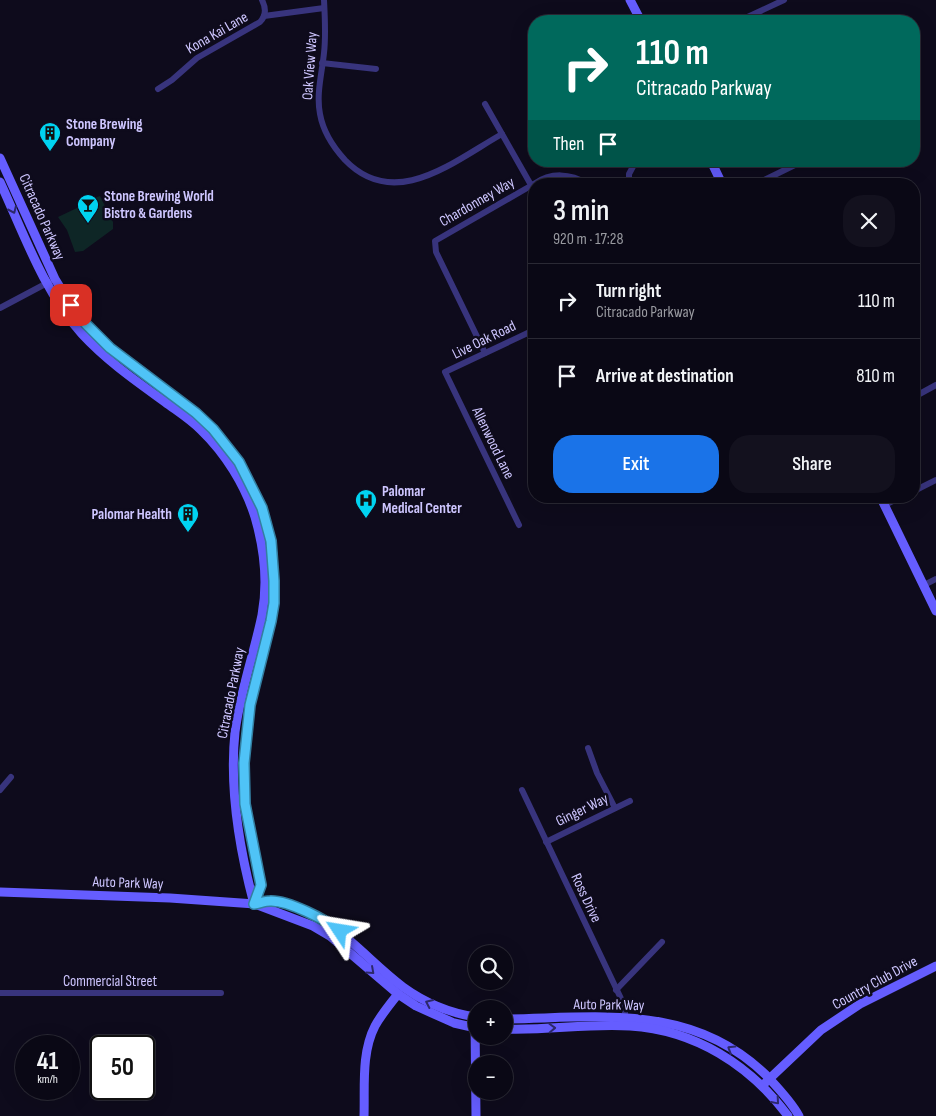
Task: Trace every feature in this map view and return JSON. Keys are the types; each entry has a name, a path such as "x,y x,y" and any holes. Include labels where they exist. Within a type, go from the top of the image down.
{"main road":[{"path":"630,0 638,15"},
{"name":"Citracado Parkway","path":"0,158 55,279 75,310 104,343 129,364 196,413 213,429 239,462 262,508 272,547 274,603 250,705 244,763 245,804 261,885 254,904"},
{"name":"Citracado Parkway","path":"0,182 45,284 73,324 105,357 201,429 233,470 247,497 254,516 264,558 264,596 262,614 237,720 234,791 236,818 254,904"},
{"path":"885,505 936,611"},
{"name":"Auto Park Way","path":"0,892 170,898 254,904 313,926 330,936 398,994 427,1012 454,1023 468,1026"},
{"name":"Auto Park Way","path":"254,904 272,900 282,902 320,918 337,929 403,987 424,1001 449,1011 468,1015"},
{"name":"Country Club Drive","path":"762,1086 821,1030 860,1004 936,966"},
{"path":"364,1116 366,1060 369,1042 378,1020 398,994"},
{"name":"Auto Park Way","path":"513,1020 625,1017 674,1024 710,1037 742,1055 785,1095 799,1116"},
{"name":"Auto Park Way","path":"513,1029 630,1026 685,1037 714,1050 744,1069 762,1086 788,1116"},
{"path":"475,1045 476,1116"}],"street":[{"name":"Kona Kai Lane","path":"158,89 172,80 197,58 260,22 264,16 265,5 262,0"},
{"name":"Oak View Way","path":"324,0 324,52 318,99 320,114 326,133 340,155 353,169 386,183 414,181 429,176 502,134"},
{"path":"753,15 784,0"},
{"name":"Kona Kai Lane","path":"264,16 324,8"},
{"path":"322,63 376,69"},
{"path":"485,104 529,178"},
{"path":"768,178 791,167"},
{"name":"Chardonney Way","path":"542,178 558,174 575,178"},
{"name":"Chardonney Way","path":"485,353 436,252 435,241 528,187"},
{"path":"0,308 55,279"},
{"name":"Live Oak Road","path":"445,372 528,333"},
{"name":"Allenwood Lane","path":"445,372 519,524"},
{"path":"920,393 936,385"},
{"path":"920,488 936,480"},
{"path":"885,505 889,503"},
{"path":"924,585 936,579"},
{"path":"588,748 597,773 615,808"},
{"path":"0,790 11,777"},
{"name":"Ross Drive","path":"522,790 625,1007 625,1017"},
{"name":"Ginger Way","path":"546,842 630,801"},
{"path":"616,990 662,942"},
{"name":"Commercial Street","path":"0,993 221,993"}],"green space":[{"path":"100,196 113,222 113,229 83,251 75,252 67,230 58,217 77,208 77,204"}],"place":[{"name":"Stone Brewing Company","path":"50,152"},
{"name":"Stone Brewing World Bistro & Gardens","path":"88,224"},
{"name":"Palomar Medical Center","path":"366,519"},
{"name":"Palomar Health","path":"188,533"}],"route":[{"path":"71,305 86,324 110,348 196,413 213,429 229,447 256,493 271,541 274,603 250,705 244,763 245,804 261,885 254,904 272,900 282,902 320,918 340,931"}]}
